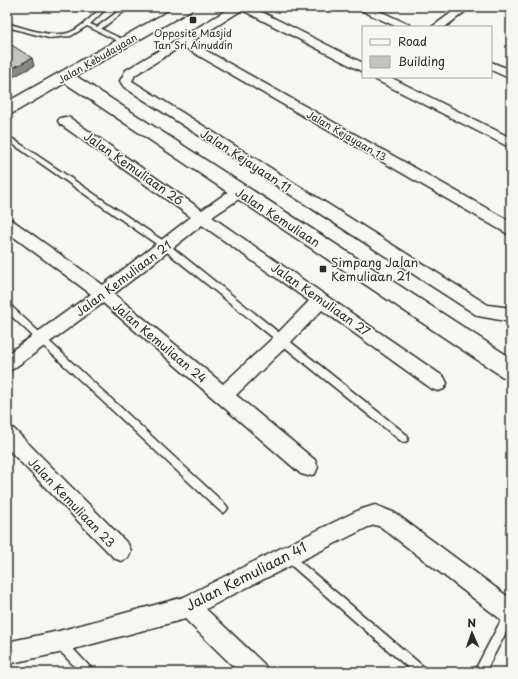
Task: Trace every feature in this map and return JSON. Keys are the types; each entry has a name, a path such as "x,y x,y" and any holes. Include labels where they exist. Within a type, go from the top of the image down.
{"street":[{"name":"Jalan Kebudayaan","path":"7,109 186,7"},
{"name":"Jalan Kejayaan 11","path":"240,7 130,73 126,81 128,84 484,311 511,315"},
{"path":"244,7 362,67"},
{"path":"362,7 404,26"},
{"path":"439,26 466,7"},
{"name":"Jalan Kejayaan 13","path":"183,42 511,229"},
{"path":"501,70 511,60"},
{"name":"Jalan Kemuliaan","path":"65,76 511,370"},
{"path":"382,78 511,144"},
{"name":"Jalan Kemuliaan 26","path":"65,121 203,216"},
{"name":"Jalan Kemuliaan 21","path":"7,364 103,294 203,216 240,192"},
{"name":"Jalan Kemuliaan 27","path":"203,216 438,384"},
{"name":"Jalan Kemuliaan 24","path":"7,224 103,294 308,467"},
{"path":"223,395 322,300"},
{"name":"Jalan Kemuliaan 23","path":"7,435 121,552"},
{"name":"Jalan Kemuliaan 41","path":"7,653 59,642 188,607 286,556 366,517 375,515 388,520 511,613"},
{"path":"188,607 256,672"}],"lane":[{"path":"7,32 10,26 49,36 69,35 88,24 106,7"},
{"path":"98,29 127,7"},
{"path":"88,24 124,42"},
{"path":"8,138 165,246 404,438"},
{"path":"7,307 223,508"},
{"path":"286,556 421,672"},
{"path":"479,672 511,613"},
{"path":"59,642 87,672"}],"building":[{"path":"7,42 32,58 7,71"}],"place":[{"name":"Opposite Masjid Tan Sri Ainuddin","path":"193,20"},
{"name":"Simpang Jalan Kemuliaan 21","path":"323,269"}]}
